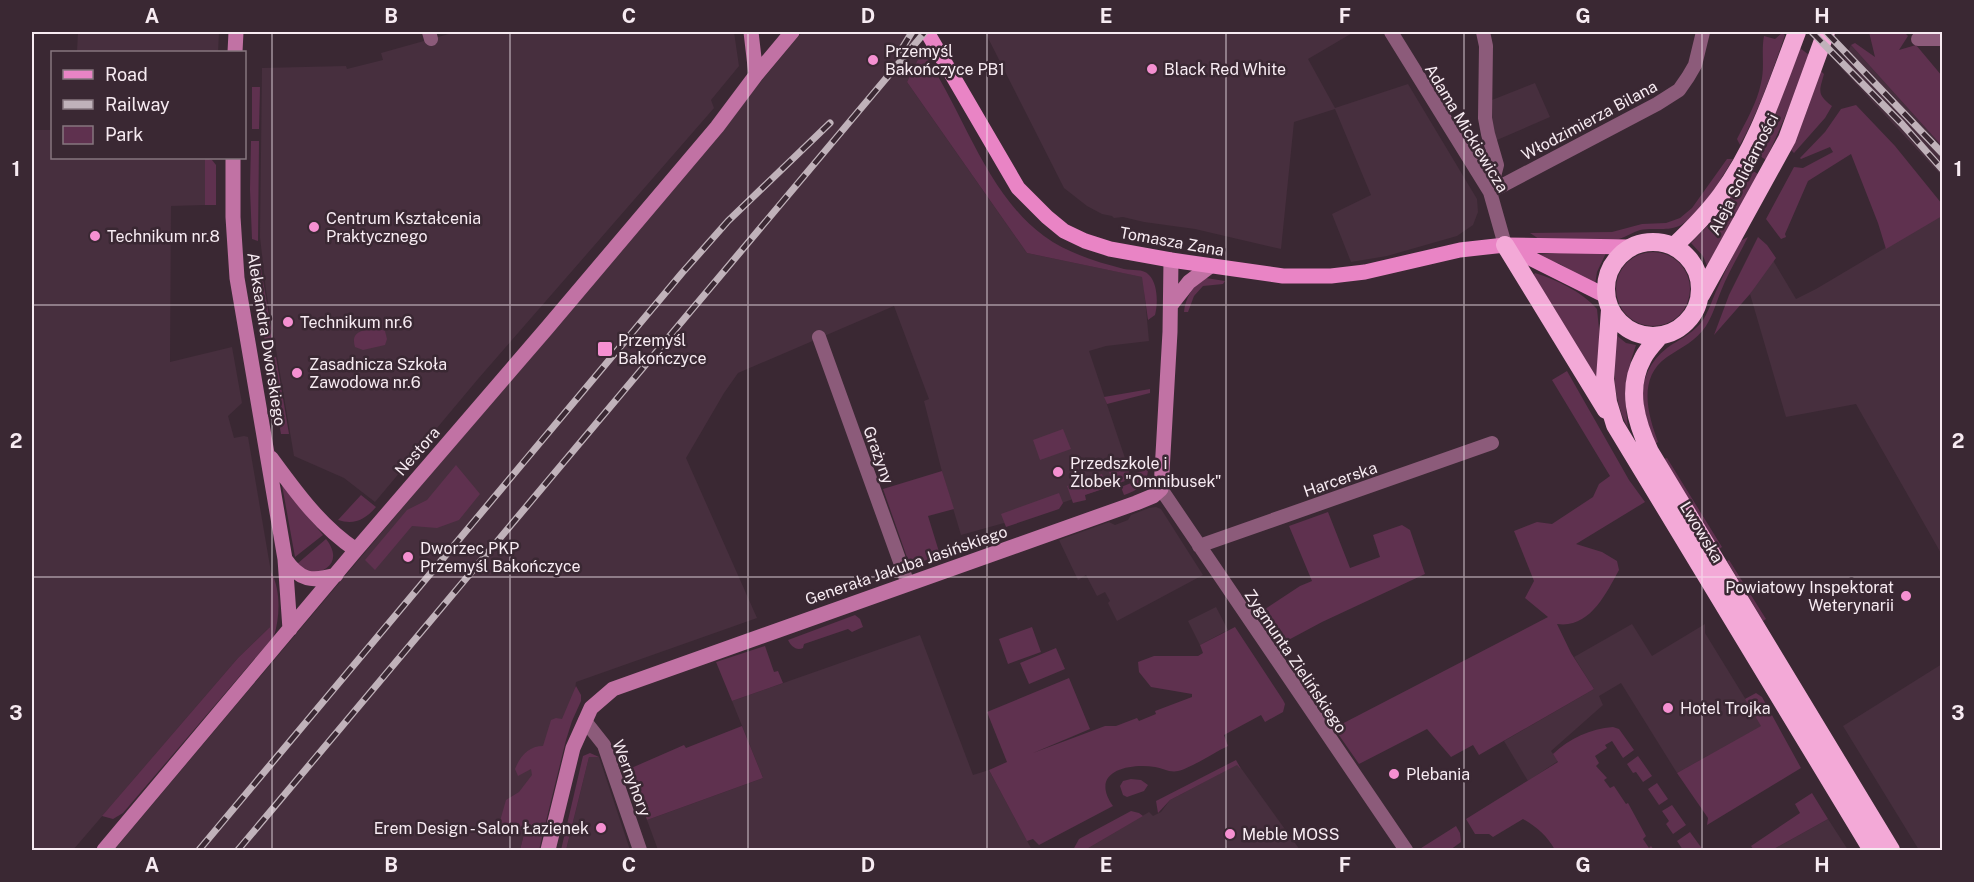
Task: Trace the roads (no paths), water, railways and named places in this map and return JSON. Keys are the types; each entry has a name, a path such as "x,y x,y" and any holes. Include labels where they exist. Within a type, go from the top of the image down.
{"highway":[{"name":"Aleja Solidarności","path":"1674,246 1698,224 1722,194 1745,157 1756,136 1797,32"},
{"name":"Aleja Solidarności","path":"1700,297 1787,140 1826,32"},
{"path":"1652,241 1674,246 1686,255 1695,267 1700,281 1700,297 1695,311 1674,331 1660,336 1645,336 1631,331 1619,322 1608,303 1606,280 1612,264 1630,247 1652,241"},
{"path":"1505,245 1615,425"},
{"name":"Lwowska","path":"1608,303 1605,379 1608,402 1615,425 1872,850"},
{"name":"Lwowska","path":"1660,336 1643,357 1636,375 1633,392 1639,429 1650,452 1891,850"}],"main road":[{"name":"Tomasza Zana","path":"930,37 1012,179 1034,207 1064,231 1084,241 1110,249 1209,267 1284,276 1331,276 1399,266 1460,250 1505,245 1630,247"},
{"path":"1505,245 1608,303"}],"street":[{"path":"236,32 236,51"},
{"path":"751,32 756,75"},
{"name":"Nestora","path":"104,850 717,127 792,32"},
{"name":"Adama Mickiewicza","path":"1391,32 1490,192 1505,245"},
{"path":"1483,32 1486,46 1485,118 1497,165 1490,192"},
{"name":"Włodzimierza Bilana","path":"1490,192 1679,90 1695,64 1703,32"},
{"path":"1918,39 1942,39"},
{"name":"Aleksandra Dworskiego","path":"233,159 232,217 237,278 285,559 290,629"},
{"path":"1161,489 1171,304 1171,260"},
{"path":"1171,304 1189,282 1209,267"},
{"name":"Grażyny","path":"819,337 908,584"},
{"name":"Harcerska","path":"1199,546 1492,443"},
{"name":"Aleksandra Dworskiego","path":"267,453 294,490 329,530 356,550"},
{"name":"Zygmunta Zielińskiego","path":"1161,489 1406,850"},
{"name":"Generała Jakuba Jasińskiego","path":"548,850 573,748 594,705 605,694 623,685 1136,503 1153,496 1161,489"},
{"path":"285,559 302,577 318,580 336,575"},
{"name":"Wernyhory","path":"585,721 604,745 640,850"}],"railway":[{"path":"901,50 912,32"},
{"path":"238,850 925,32"},
{"path":"1812,32 1902,124 1942,169"},
{"path":"1826,32 1942,153"},
{"path":"199,850 682,273 728,221 830,123"}],"place":[{"name":"Przemyśl Bakończyce PB1","path":"873,60"},
{"name":"Black Red White","path":"1152,69"},
{"name":"Centrum Kształcenia Praktycznego","path":"314,227"},
{"name":"Technikum nr.8","path":"95,236"},
{"name":"Technikum nr.6","path":"288,322"},
{"name":"Przemyśl Bakończyce","path":"605,349"},
{"name":"Zasadnicza Szkoła Zawodowa nr.6","path":"297,373"},
{"name":"Przedszkole i Żlobek \"Omnibusek\"","path":"1058,472"},
{"name":"Dworzec PKP Przemyśl Bakończyce","path":"408,557"},
{"name":"Powiatowy Inspektorat Weterynarii","path":"1906,596"},
{"name":"Hotel Trojka","path":"1668,708"},
{"name":"Plebania","path":"1394,774"},
{"name":"Erem Design - Salon Łazienek","path":"601,828"},
{"name":"Meble MOSS","path":"1230,834"}]}
